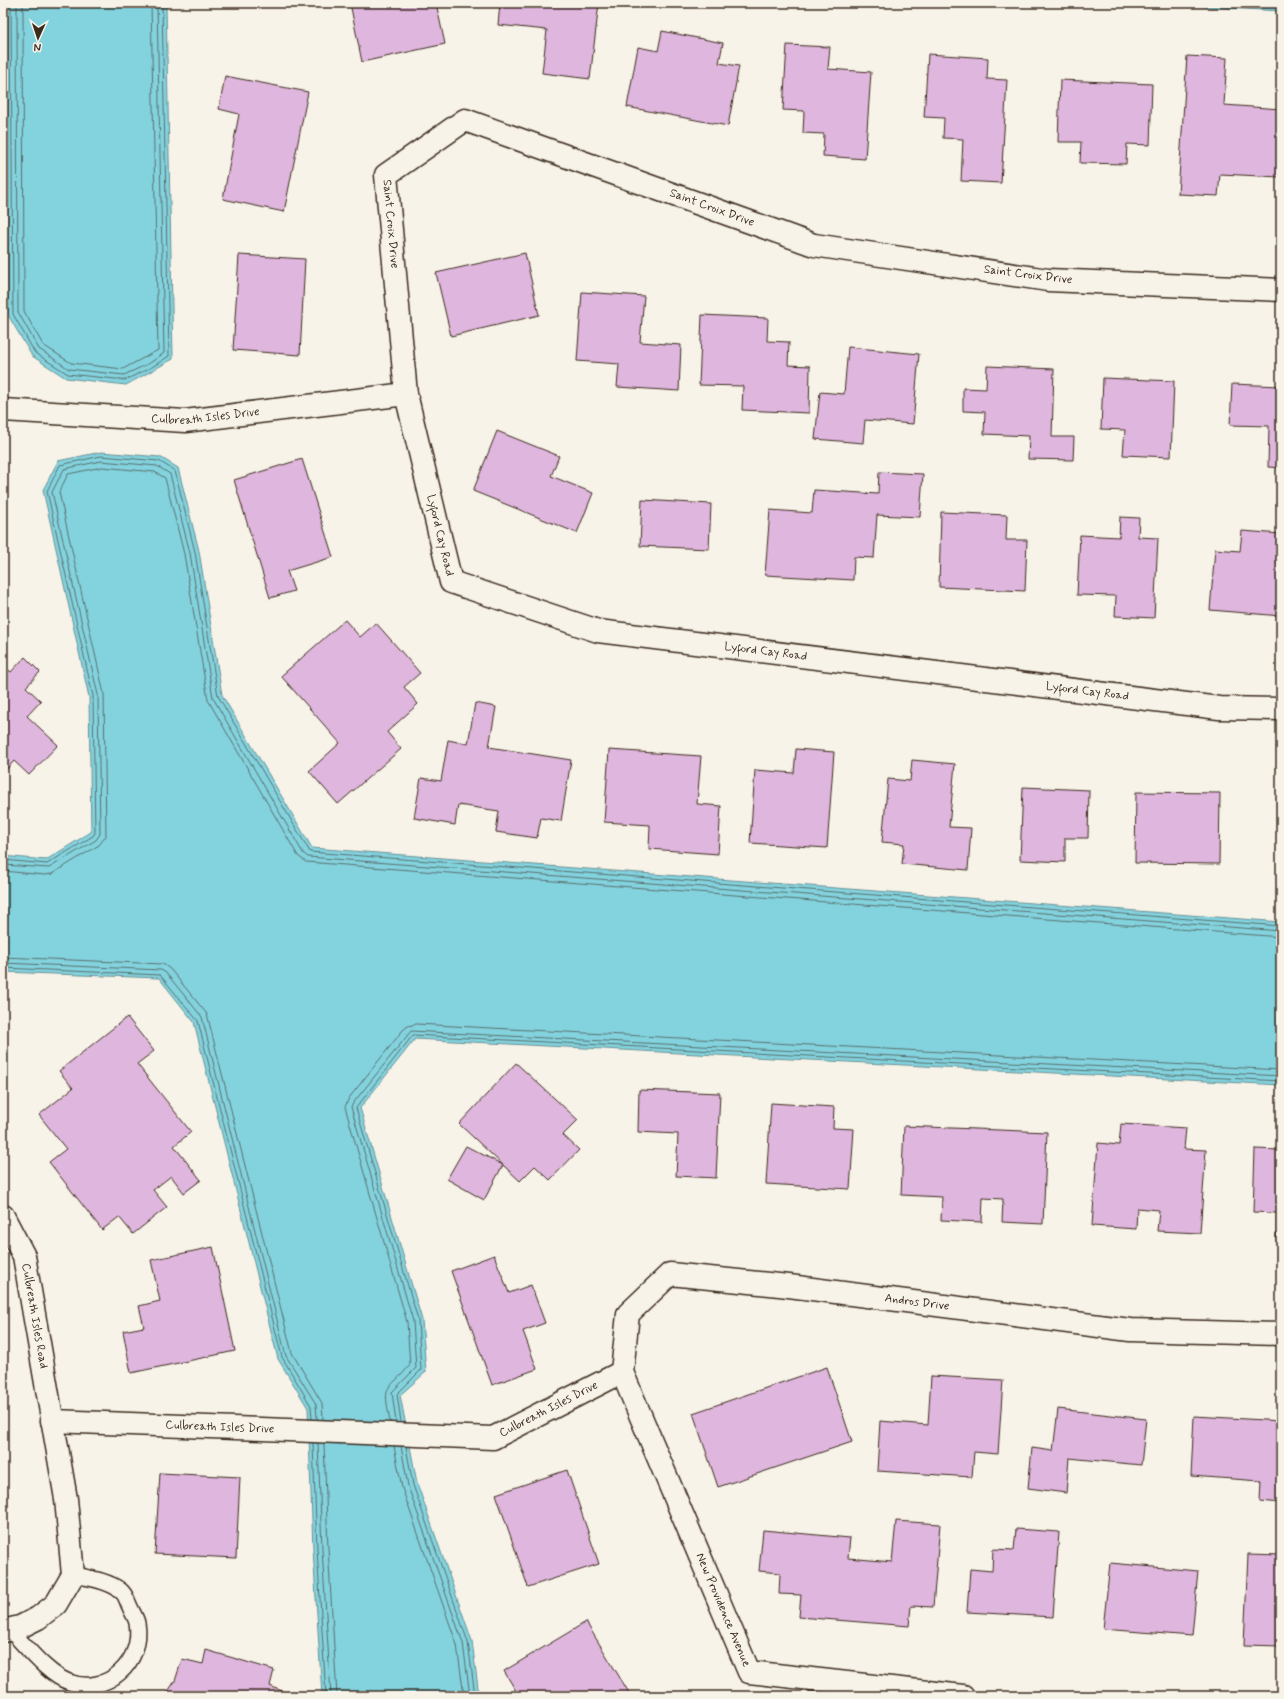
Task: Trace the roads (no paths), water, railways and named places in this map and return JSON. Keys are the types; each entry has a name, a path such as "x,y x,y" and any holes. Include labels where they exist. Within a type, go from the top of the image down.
{"street":[{"name":"Saint Croix Drive","path":"406,394 386,175 465,120 814,244 1048,280 1281,290"},
{"name":"Culbreath Isles Drive","path":"3,410 185,421 406,394"},
{"name":"Lyford Cay Road","path":"406,394 451,582 598,631 1219,708 1281,708"},
{"name":"Culbreath Isles Road","path":"3,1216 24,1256 52,1421"},
{"name":"Andros Drive","path":"622,1372 628,1314 670,1274 789,1286 1130,1330 1281,1334"},
{"name":"Culbreath Isles Drive","path":"52,1421 493,1438 622,1372"},
{"name":"New Providence Avenue","path":"622,1372 749,1672 963,1696"},
{"path":"7,1630 38,1618 56,1604 73,1575 66,1499 52,1421"}],"lane":[{"path":"7,1630 52,1672 69,1682 88,1685 109,1682 125,1668 136,1649 137,1623 123,1593 96,1578 73,1575"}],"water":[{"path":"8,3 166,3 173,359 126,385 66,378 32,356 8,315"},
{"path":"1136,3 1281,3 1281,11"},
{"path":"101,452 160,457 178,468 199,551 222,695 312,848 1281,922 1281,1085 415,1039 360,1108 422,1320 426,1372 400,1395 417,1483 472,1641 479,1696 322,1696 313,1549 308,1408 278,1359 194,1022 159,978 3,972 3,856 46,860 91,832 89,697 43,490 58,461"}]}
